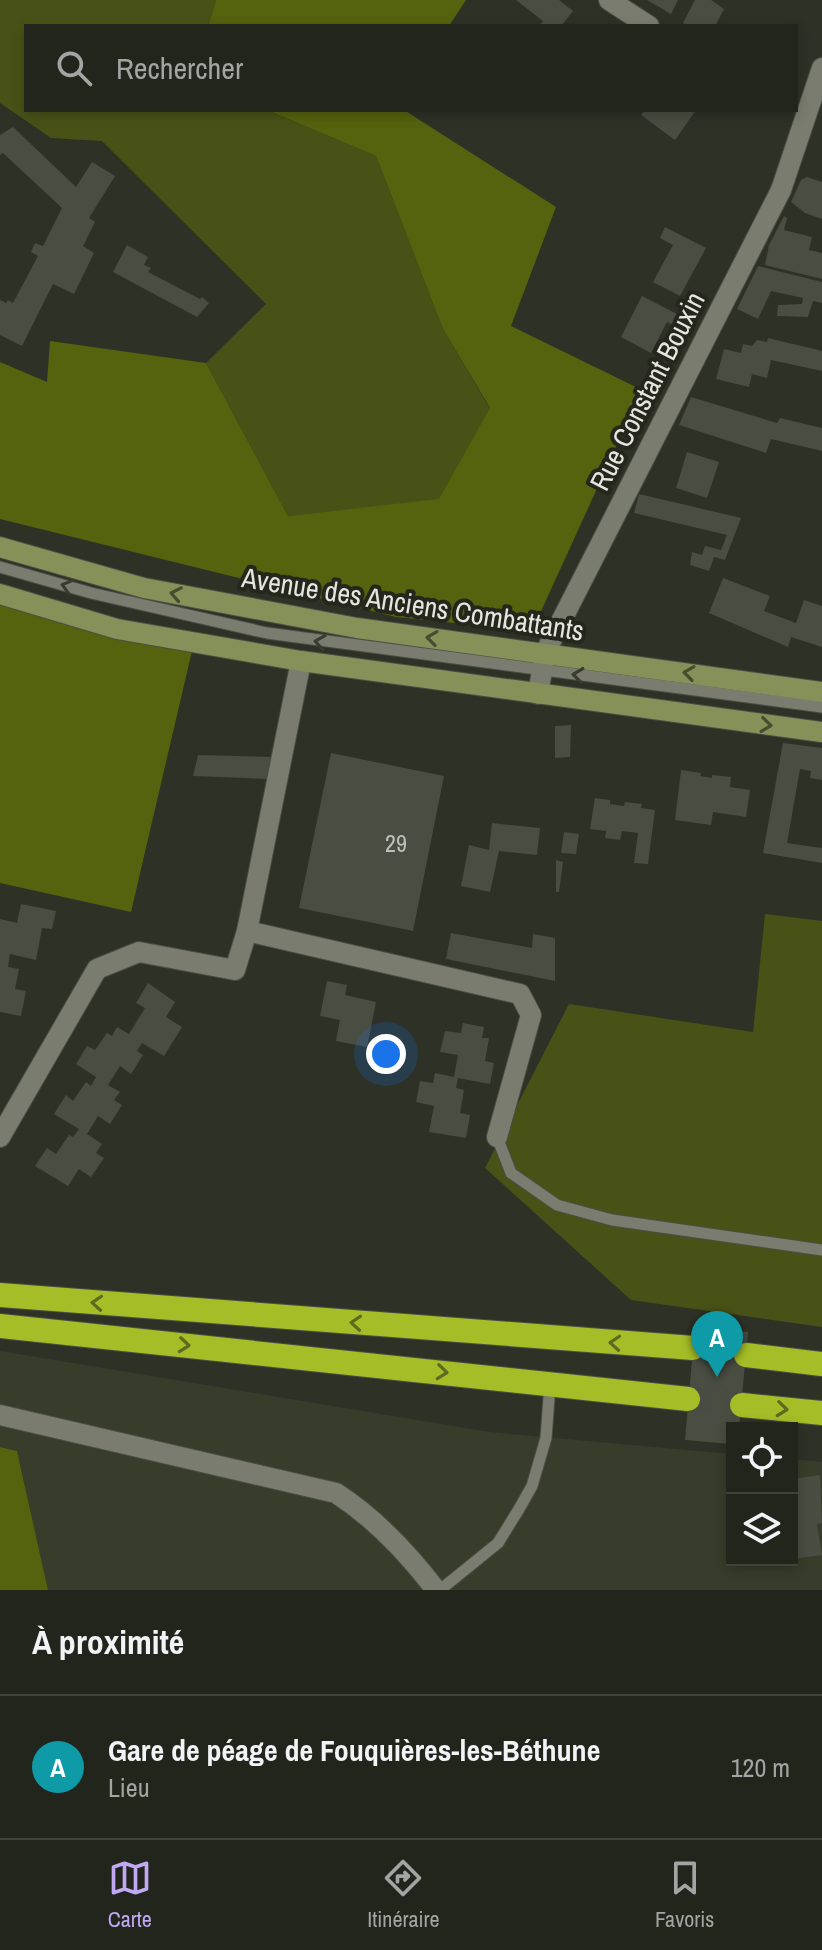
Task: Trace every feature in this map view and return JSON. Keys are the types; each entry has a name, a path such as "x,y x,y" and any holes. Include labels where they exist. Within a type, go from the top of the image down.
{"highway":[{"path":"12,1296 693,1348"},
{"path":"11,1327 688,1399"},
{"path":"746,1355 822,1364"},
{"path":"742,1405 822,1413"}],"street":[{"path":"609,0 646,24"},
{"name":"Rue Constant Bouxin","path":"538,694 543,662 781,190 822,68"},
{"name":"Avenue des Anciens Combattants","path":"0,547 144,588 543,662 822,692"},
{"path":"0,594 117,629 301,661 822,732"},
{"path":"0,1137 97,969 139,952 235,970 247,931 301,661"},
{"path":"247,931 520,994 531,1015 497,1137"},
{"path":"0,1415 336,1493 357,1507 410,1555 438,1590"}],"lane":[{"path":"0,567 91,593 267,633 543,662 822,707"},
{"path":"497,1137 511,1173 557,1205 612,1220 822,1250"},
{"path":"438,1590 498,1543 532,1486 546,1438 550,1384"}],"shaded area":[{"path":"0,1351 490,1432 726,1453 726,1566 798,1566 798,1460 822,1462 822,1590 48,1590 17,1451 0,1447"}],"green space":[{"path":"0,0 216,0 209,24 24,24 24,112 272,112 376,156 443,329 490,409 439,500 288,516 206,363 266,304 102,141 51,138 0,103"},
{"path":"216,0 466,0 450,24 209,24"},
{"path":"272,112 407,112 556,207 511,326 642,390 532,631 396,617 0,519 0,362 47,382 50,341 206,363 288,516 439,499 490,408 443,329 376,156"},
{"path":"0,603 192,651 131,912 0,883"},
{"path":"765,914 822,921 822,1327 631,1300 485,1168 569,1004 753,1032"},
{"path":"0,1447 17,1451 48,1590 0,1590"}],"building":[{"path":"516,0 559,0 573,11 563,24 541,24 543,21"},
{"path":"647,0 678,0 671,14"},
{"path":"695,0 711,0 724,9 716,24 683,23"},
{"path":"643,112 695,112 675,140 641,115"},
{"path":"13,127 76,187 92,162 115,176 89,218 95,222 83,246 94,253 74,294 53,284 22,346 0,335 0,300 13,303 38,256 31,252 35,243 43,246 62,208 3,153 0,155 0,135"},
{"path":"807,177 822,182 822,219 805,213 791,202 801,180"},
{"path":"784,216 787,218 784,230 812,237 809,250 822,253 822,279 765,265 769,245"},
{"path":"665,227 706,248 680,296 653,282 673,245 660,238"},
{"path":"127,245 148,257 144,265 151,268 148,272 209,303 197,317 113,272"},
{"path":"758,266 822,282 822,303 813,301 808,317 777,316 778,305 802,304 803,298 771,291 758,319 737,309"},
{"path":"642,296 679,315 673,325 667,322 651,353 621,337"},
{"path":"768,338 822,351 822,371 771,360 767,378 752,374 749,387 716,379 724,349 741,353 743,344 752,346 757,340 767,342"},
{"path":"691,397 777,423 780,418 822,428 822,451 771,439 766,453 679,425"},
{"path":"687,452 719,462 707,498 676,488"},
{"path":"639,494 741,518 725,560 714,557 709,571 690,565 692,552 702,555 705,546 721,550 727,535 634,513"},
{"path":"723,578 770,596 764,611 796,623 804,600 822,606 822,647 791,637 788,647 709,613"},
{"path":"571,725 570,757 555,758 555,726"},
{"path":"783,743 822,748 822,780 810,778 811,771 800,769 787,843 822,848 822,863 763,853"},
{"path":"331,753 444,776 413,931 299,908"},
{"path":"198,755 273,757 268,779 193,776"},
{"path":"681,770 712,778 712,775 731,777 730,787 750,790 746,817 713,812 711,825 675,820"},
{"path":"595,798 624,806 625,802 642,804 641,808 655,810 648,864 634,863 638,833 622,831 620,840 605,838 606,831 590,829"},
{"path":"492,823 540,828 537,855 499,851 490,892 461,886 469,845 489,850"},
{"path":"564,832 579,834 576,854 561,853"},
{"path":"556,860 563,862 559,892 556,892"},
{"path":"21,904 56,911 52,929 42,928 36,960 10,954 8,967 19,969 15,989 26,991 21,1016 0,1012 0,919 17,923"},
{"path":"451,933 532,948 533,934 555,938 555,981 446,959"},
{"path":"327,981 347,985 345,995 376,1002 367,1047 336,1041 340,1020 320,1016"},
{"path":"148,983 175,1002 166,1017 182,1027 164,1056 142,1043 137,1051 143,1055 131,1074 120,1066 108,1085 120,1092 114,1100 122,1105 110,1124 98,1116 87,1134 102,1144 96,1153 104,1158 91,1177 79,1169 68,1186 35,1166 47,1148 56,1154 69,1135 73,1137 79,1129 54,1114 66,1095 73,1101 86,1082 91,1086 96,1077 76,1064 87,1046 95,1050 107,1033 112,1036 117,1027 129,1034 145,1008 136,1003"},
{"path":"463,1023 484,1027 482,1038 489,1038 485,1061 494,1063 490,1084 458,1078 456,1088 464,1090 460,1113 470,1115 466,1138 429,1132 434,1106 416,1102 420,1081 433,1083 435,1073 454,1077 458,1055 440,1052 445,1031 461,1033"},
{"path":"695,1327 748,1332 740,1422 726,1422 726,1443 685,1440"},
{"path":"820,1475 822,1523 817,1524 822,1555 798,1558 798,1478"}],"tunnel":[{"path":"693,1348 746,1355"},
{"path":"688,1399 742,1405"}],"place":[{"name":"Gare de péage de Fouquières-les-Béthune","path":"717,1377"}]}
